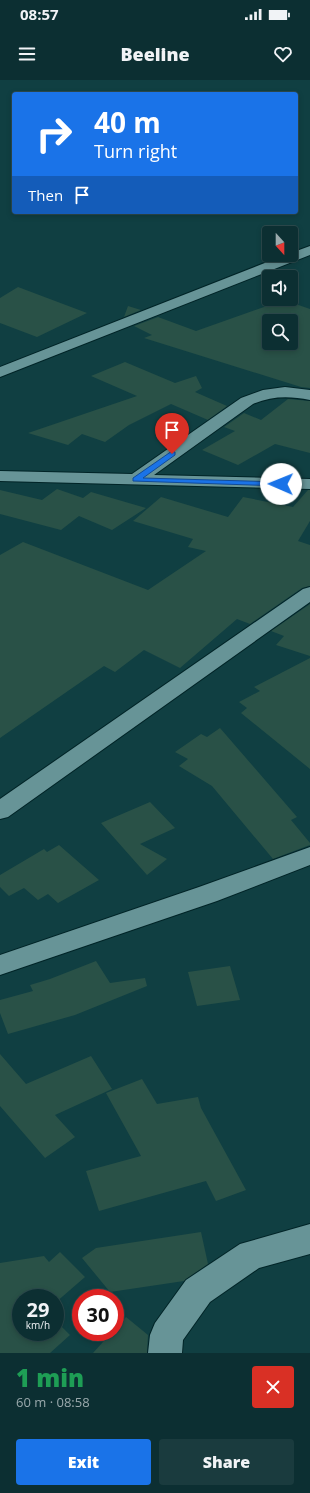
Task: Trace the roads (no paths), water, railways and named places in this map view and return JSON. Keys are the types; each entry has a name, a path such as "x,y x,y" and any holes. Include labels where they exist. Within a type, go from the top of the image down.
{"street":[{"path":"0,372 310,250"},
{"path":"135,480 253,399 268,393 282,391 310,395"},
{"path":"0,476 310,484"},
{"path":"0,811 310,593"},
{"path":"0,964 215,892 310,856"},
{"path":"165,1353 167,1335 198,1291 251,1255 310,1239"}]}
